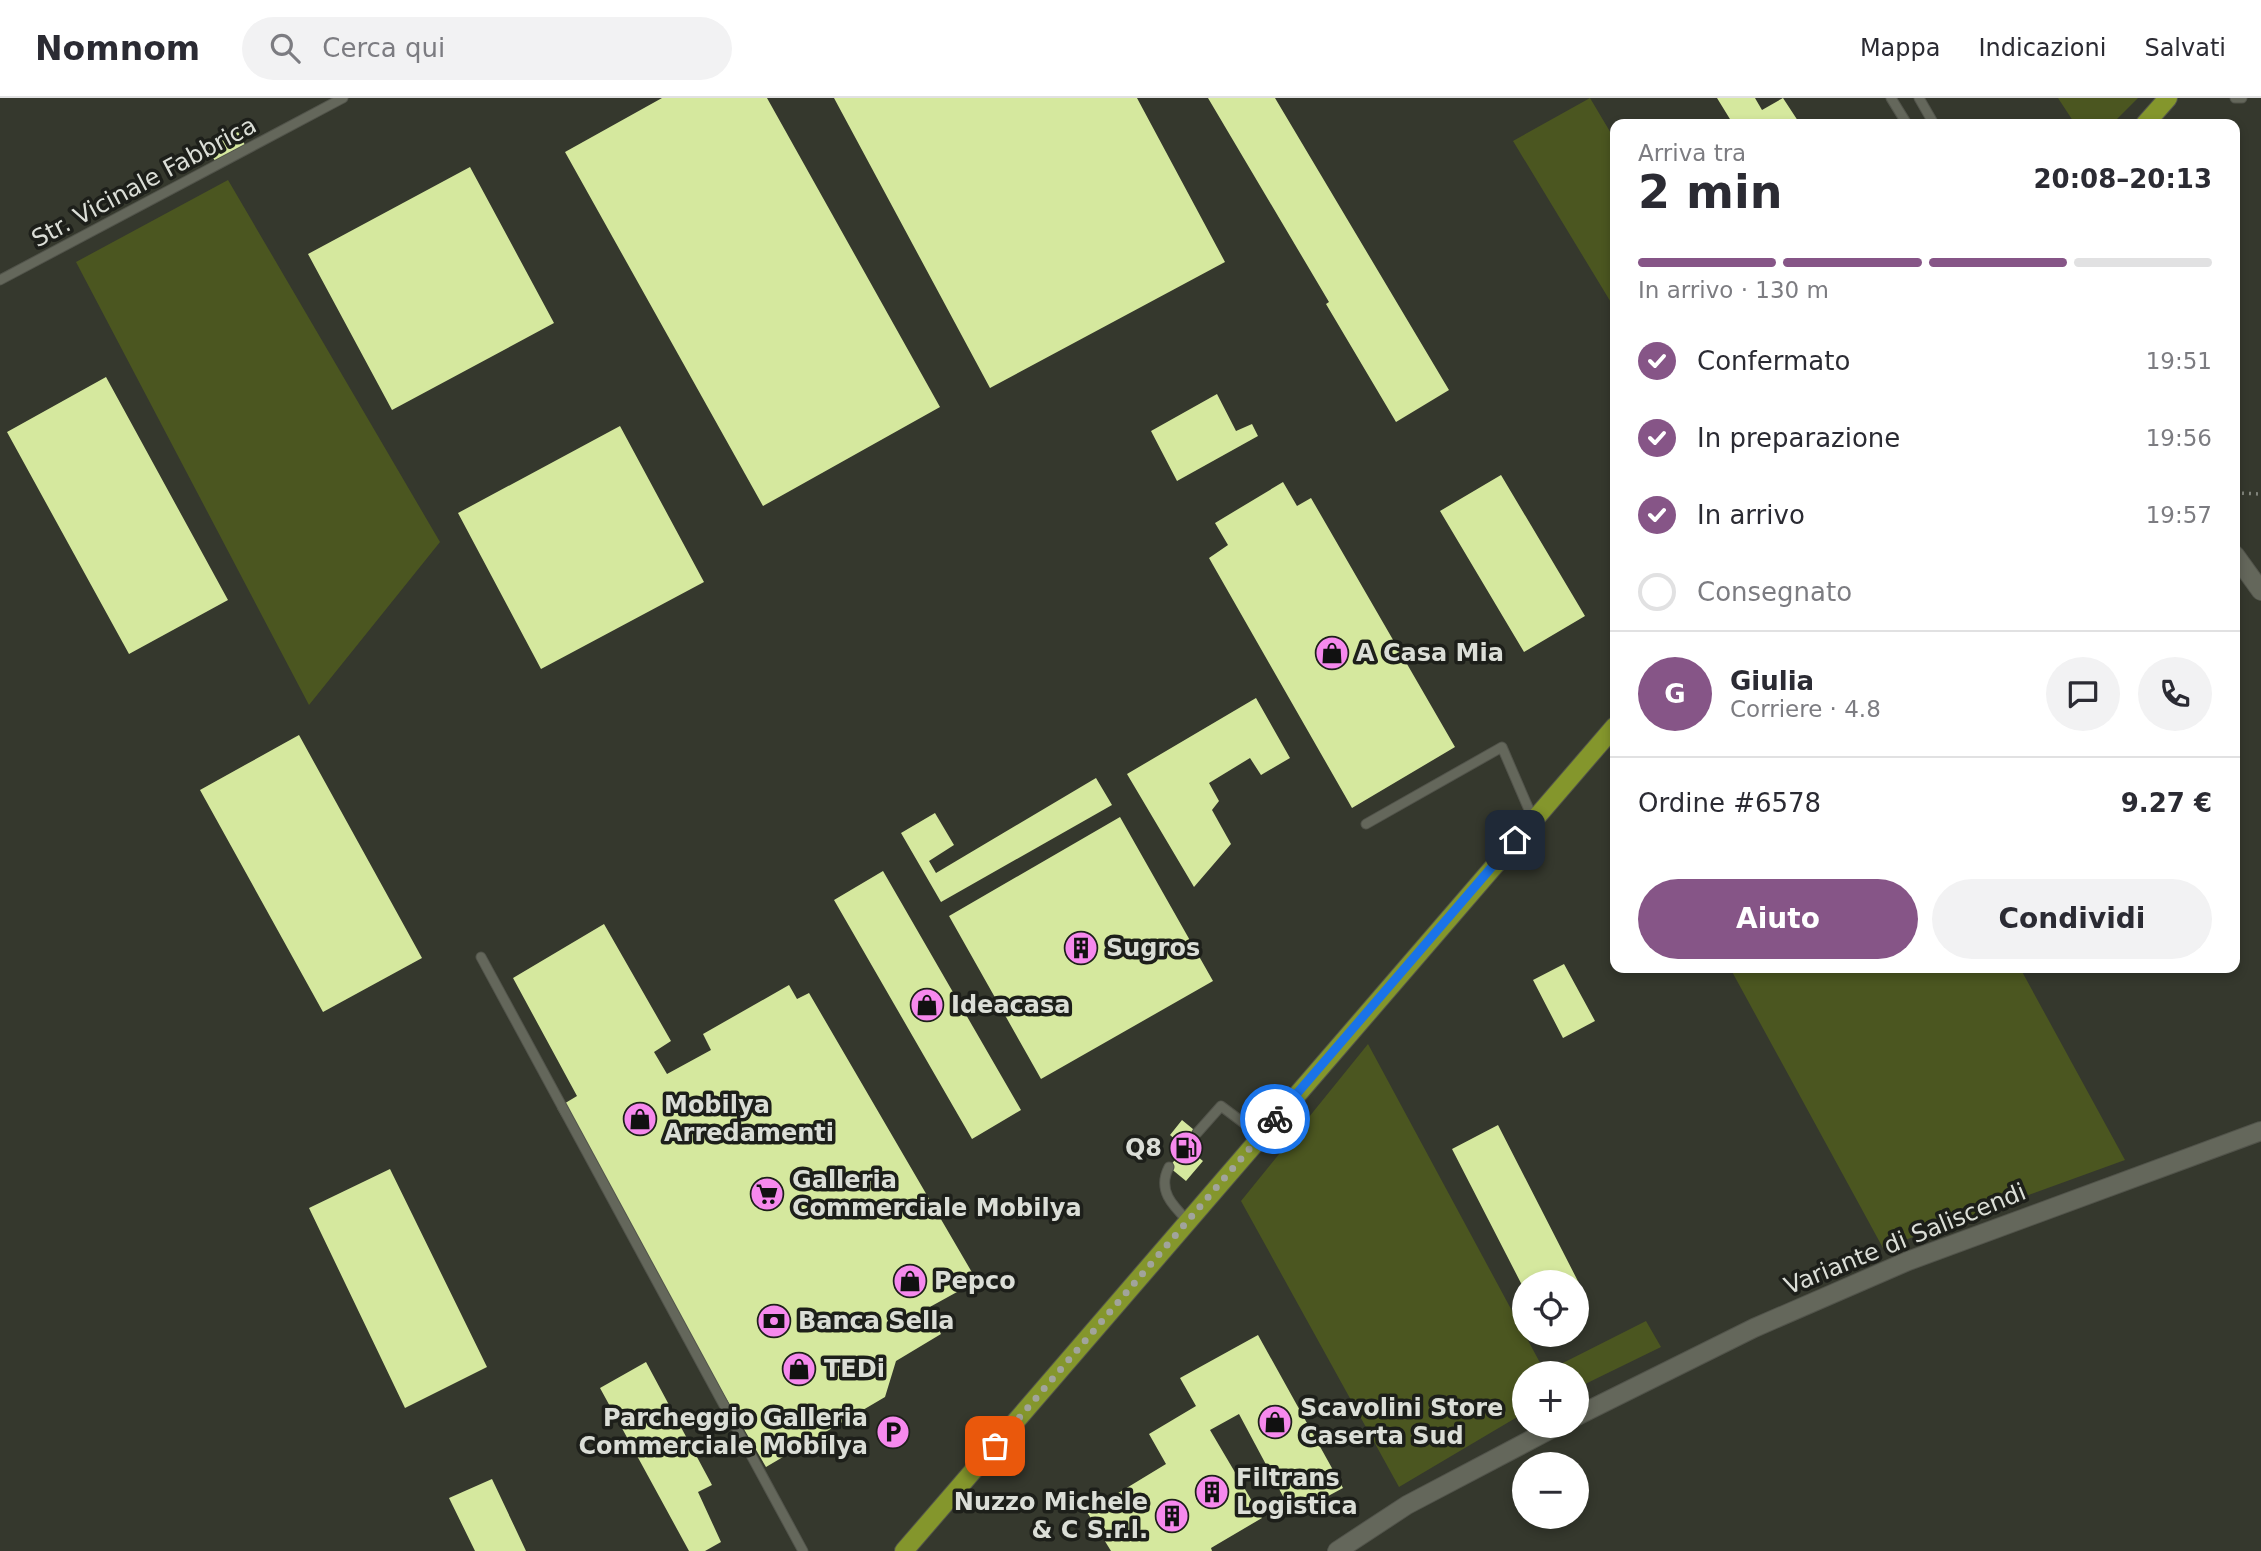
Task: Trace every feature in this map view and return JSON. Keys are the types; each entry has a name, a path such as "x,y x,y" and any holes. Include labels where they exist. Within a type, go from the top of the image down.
{"main road":[{"path":"2149,119 2168,98"},
{"path":"904,1551 1610,732"}],"street":[{"path":"2240,562 2261,591"},
{"name":"Variante di Saliscendi","path":"1589,1410 1754,1328 1908,1261 2261,1131"},
{"path":"1337,1551 1407,1505 1534,1438"}],"lane":[{"name":"Str. Vicinale Fabbrica","path":"0,280 343,98"},
{"path":"1891,98 1903,119"},
{"path":"1919,98 1931,119"},
{"path":"2235,98 2242,98"},
{"path":"1366,824 1502,747 1533,819"},
{"path":"481,957 803,1551"},
{"path":"1197,1133 1221,1106 1261,1136"},
{"path":"1169,1167 1164,1176 1164,1188 1170,1203 1188,1221"}],"path":[{"path":"2240,492 2261,494"}],"green space":[{"path":"1590,98 1610,132 1610,301 1513,141"},
{"path":"2058,98 2138,98 2117,119 2072,119"},
{"path":"228,180 440,542 309,705 76,262"},
{"path":"1733,973 2023,973 2125,1160 1883,1248"},
{"path":"1368,1044 1512,1311 1512,1347 1532,1347 1539,1361 1512,1361 1512,1420 1399,1487 1241,1201"},
{"path":"1646,1321 1661,1347 1589,1382 1589,1361 1567,1361"}],"building":[{"path":"662,98 767,98 940,407 763,506 565,152"},
{"path":"834,98 1137,98 1225,262 990,388"},
{"path":"1208,98 1275,98 1449,390 1396,422 1326,304 1329,302"},
{"path":"1717,98 1755,98 1762,110 1783,98 1797,119 1730,119"},
{"path":"236,128 245,145 215,161 206,145"},
{"path":"470,167 554,323 392,410 308,254"},
{"path":"106,377 228,600 129,654 7,432"},
{"path":"1217,394 1236,431 1252,424 1258,436 1177,481 1151,431"},
{"path":"620,426 704,582 541,669 458,513"},
{"path":"1501,475 1585,616 1524,652 1440,511"},
{"name":"A Casa Mia","path":"1283,482 1297,506 1311,498 1455,747 1352,808 1209,558 1228,545 1215,523"},
{"path":"1256,698 1290,758 1261,775 1250,758 1209,783 1219,801 1212,810 1231,844 1194,887 1127,774"},
{"path":"299,735 422,958 323,1012 200,790"},
{"path":"1096,778 1112,805 941,902 901,833 935,813 954,845 929,861 936,873"},
{"name":"Sugros","path":"1120,817 1213,981 1041,1079 949,916"},
{"name":"Ideacasa","path":"883,871 1021,1110 972,1139 834,900"},
{"name":"Galleria Commerciale Mobilya","path":"604,924 671,1041 654,1052 667,1074 711,1050 703,1034 789,985 797,999 809,993 977,1281 928,1308 941,1334 896,1361 885,1397 766,1467 557,1108 577,1096 513,978"},
{"path":"1564,964 1595,1021 1563,1038 1533,980"},
{"path":"1182,1120 1199,1134 1187,1148 1203,1161 1186,1181 1169,1167 1185,1148 1170,1135"},
{"path":"1498,1125 1572,1270 1514,1270 1452,1149"},
{"path":"390,1169 487,1367 405,1408 309,1208"},
{"path":"1258,1335 1343,1488 1293,1515 1239,1414 1210,1430 1262,1518 1211,1548 1212,1551 1111,1551 1087,1512 1166,1464 1149,1434 1196,1406 1180,1378"},
{"path":"646,1362 712,1485 698,1492 721,1542 705,1551 689,1551 600,1388"},
{"path":"492,1479 526,1551 475,1551 449,1498"}],"way so far":[{"path":"995,1446 1275,1119"}],"place":[{"name":"A Casa Mia","path":"1332,653"},
{"name":"Sugros","path":"1081,948"},
{"name":"Ideacasa","path":"927,1005"},
{"name":"Mobilya Arredamenti","path":"640,1119"},
{"name":"Q8","path":"1186,1148"},
{"name":"Galleria Commerciale Mobilya","path":"767,1194"},
{"name":"Pepco","path":"910,1281"},
{"name":"Banca Sella","path":"774,1321"},
{"name":"TEDi","path":"799,1369"},
{"name":"Scavolini Store Caserta Sud","path":"1275,1422"},
{"name":"Parcheggio Galleria Commerciale Mobilya","path":"893,1432"},
{"name":"Filtrans Logistica","path":"1212,1492"},
{"name":"Nuzzo Michele & C S.r.l.","path":"1172,1516"}],"route":[{"path":"1275,1119 1515,840"}]}
